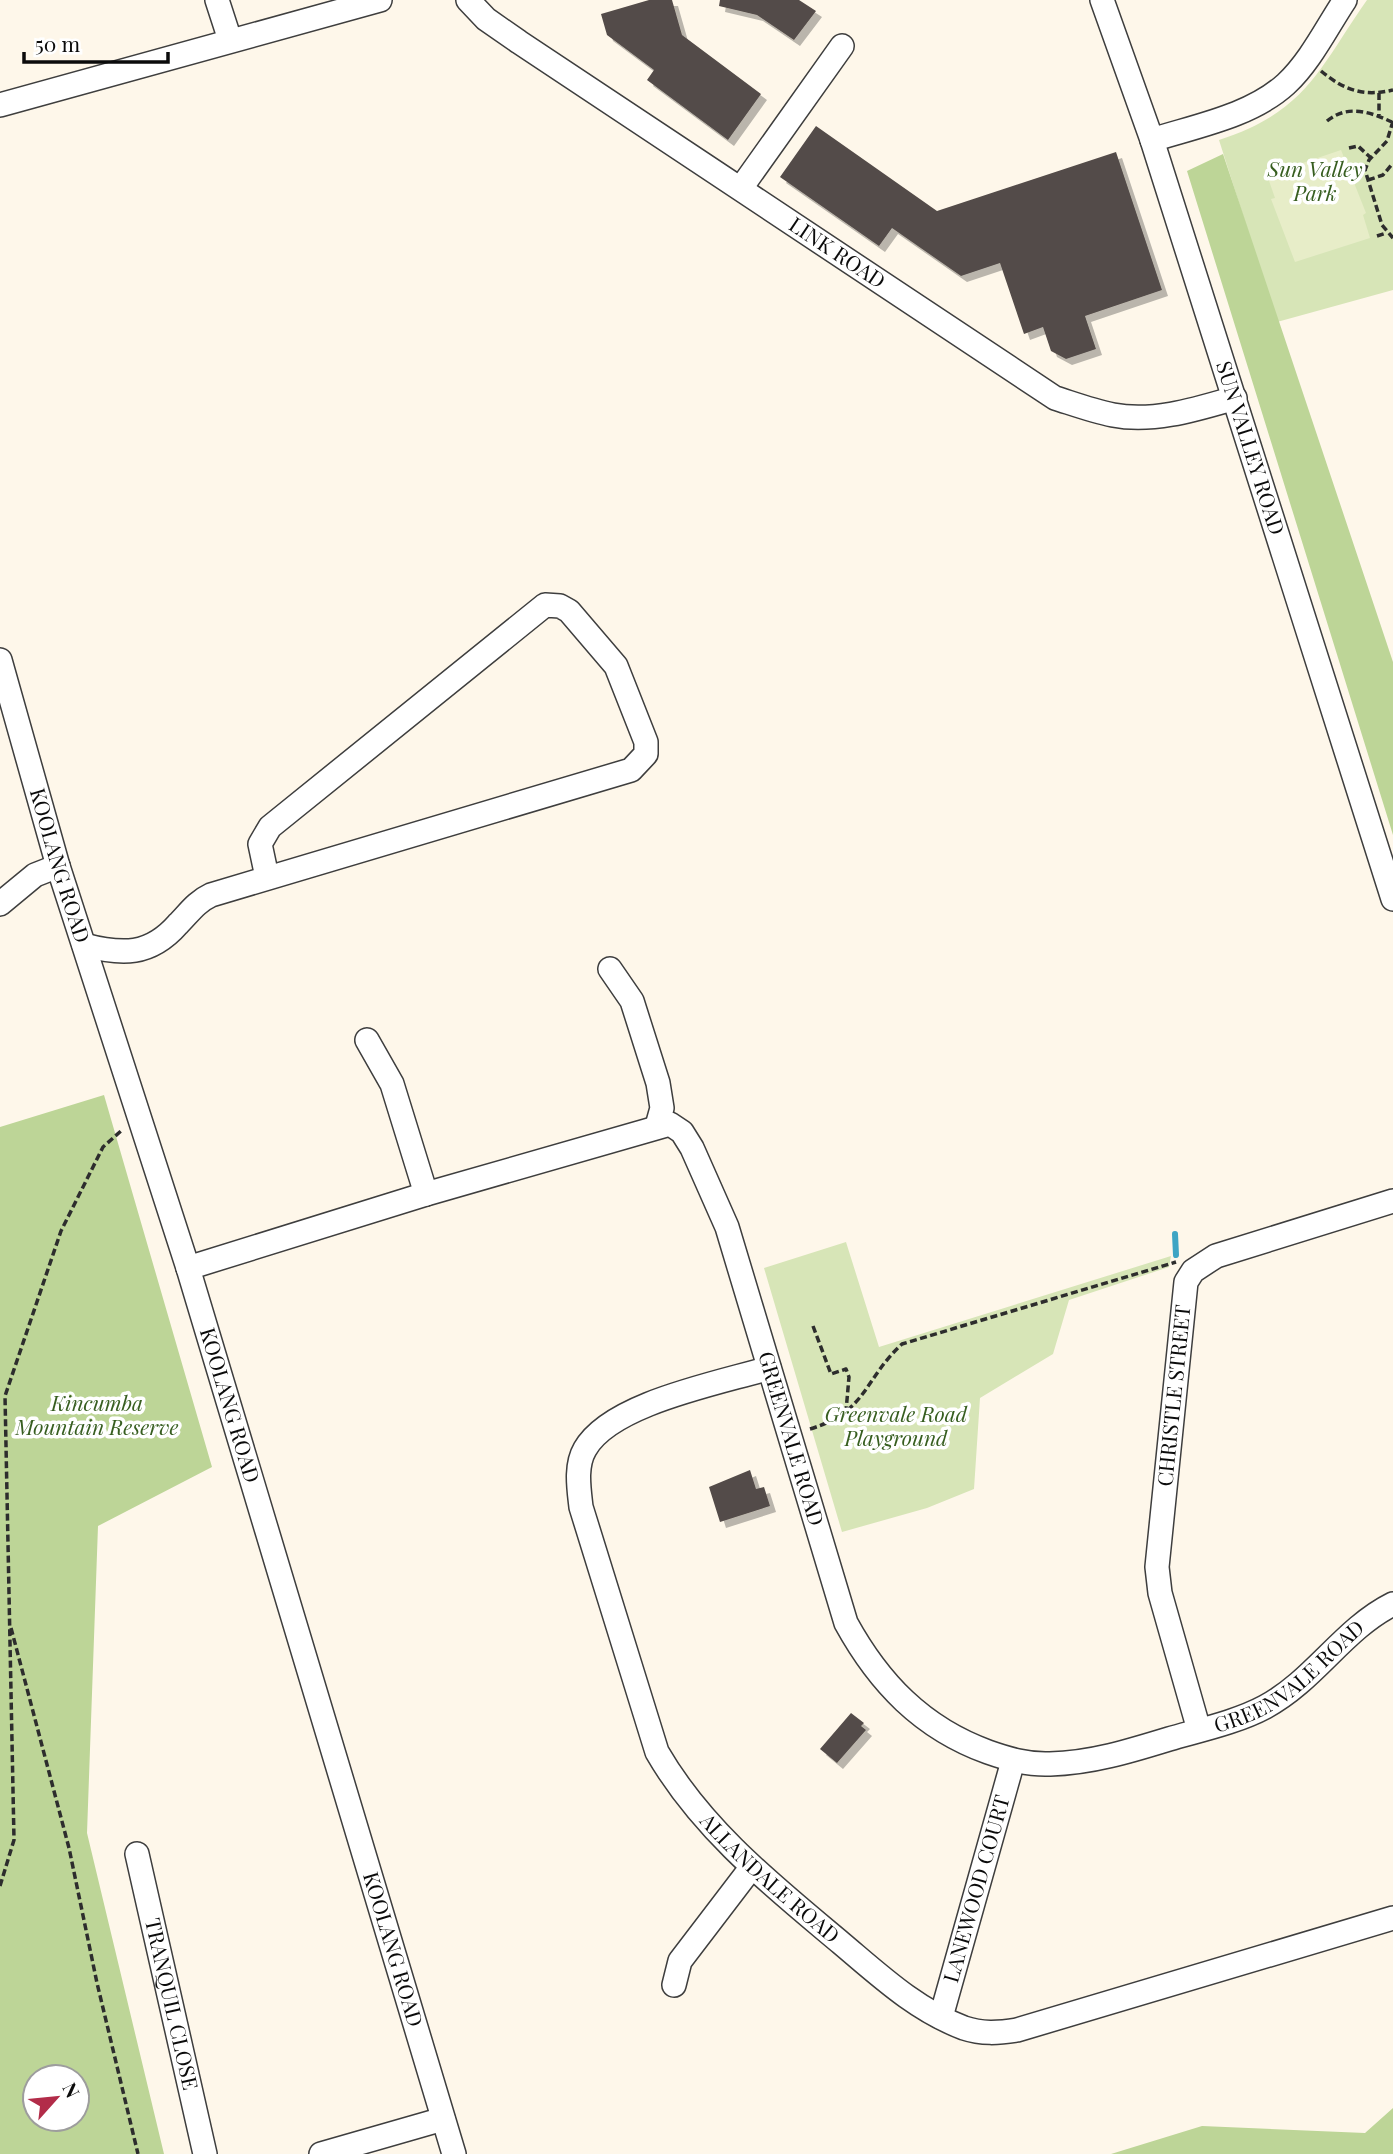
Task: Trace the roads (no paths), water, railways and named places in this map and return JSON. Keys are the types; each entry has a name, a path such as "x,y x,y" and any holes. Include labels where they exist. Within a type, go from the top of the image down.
{"street":[{"path":"217,0 230,40"},
{"path":"0,105 380,0"},
{"name":"LINK ROAD","path":"468,0 486,19 509,36 1055,398 1129,417 1183,412 1235,398"},
{"name":"SUN VALLEY ROAD","path":"1102,0 1152,140 1393,899"},
{"path":"1152,140 1259,102 1287,84 1345,0"},
{"path":"741,188 842,46"},
{"path":"83,945 124,953 148,949 169,935 204,898 631,770 646,754 646,742 616,666 569,611 545,605 270,827 261,844 267,877"},
{"name":"KOOLANG ROAD","path":"0,660 58,866 188,1268 454,2154"},
{"path":"0,904 35,875 58,866"},
{"path":"188,1268 657,1126 662,1108 658,1083 632,1001 610,969"},
{"path":"367,1040 392,1084 426,1194"},
{"name":"GREENVALE ROAD","path":"657,1126 670,1124 682,1132 707,1179 727,1227 846,1623 863,1654 888,1688 929,1724 972,1746 1013,1761 1047,1765 1091,1761 1264,1708 1320,1666 1355,1628 1393,1604"},
{"name":"CHRISTLE STREET","path":"1199,1730 1160,1593 1157,1567 1186,1282 1198,1267 1216,1256 1393,1201"},
{"name":"ALLANDALE ROAD","path":"769,1368 626,1413 600,1431 585,1449 579,1466 581,1507 657,1752 672,1779 751,1868 905,1996 941,2017 979,2032 1017,2030 1393,1918"},
{"name":"LANEWOOD COURT","path":"941,2017 1013,1761"},
{"name":"TRANQUIL CLOSE","path":"137,1854 205,2154"},
{"path":"674,1985 680,1961 751,1868"},
{"path":"321,2154 443,2119"}],"waterway":[{"path":"1175,1234 1176,1255"}],"park label":[{"name":"Sun Valley Park","path":"1315,182"},
{"name":"Kincumba Mountain Reserve","path":"97,1416"},
{"name":"Greenvale Road Playground","path":"896,1427"}]}
